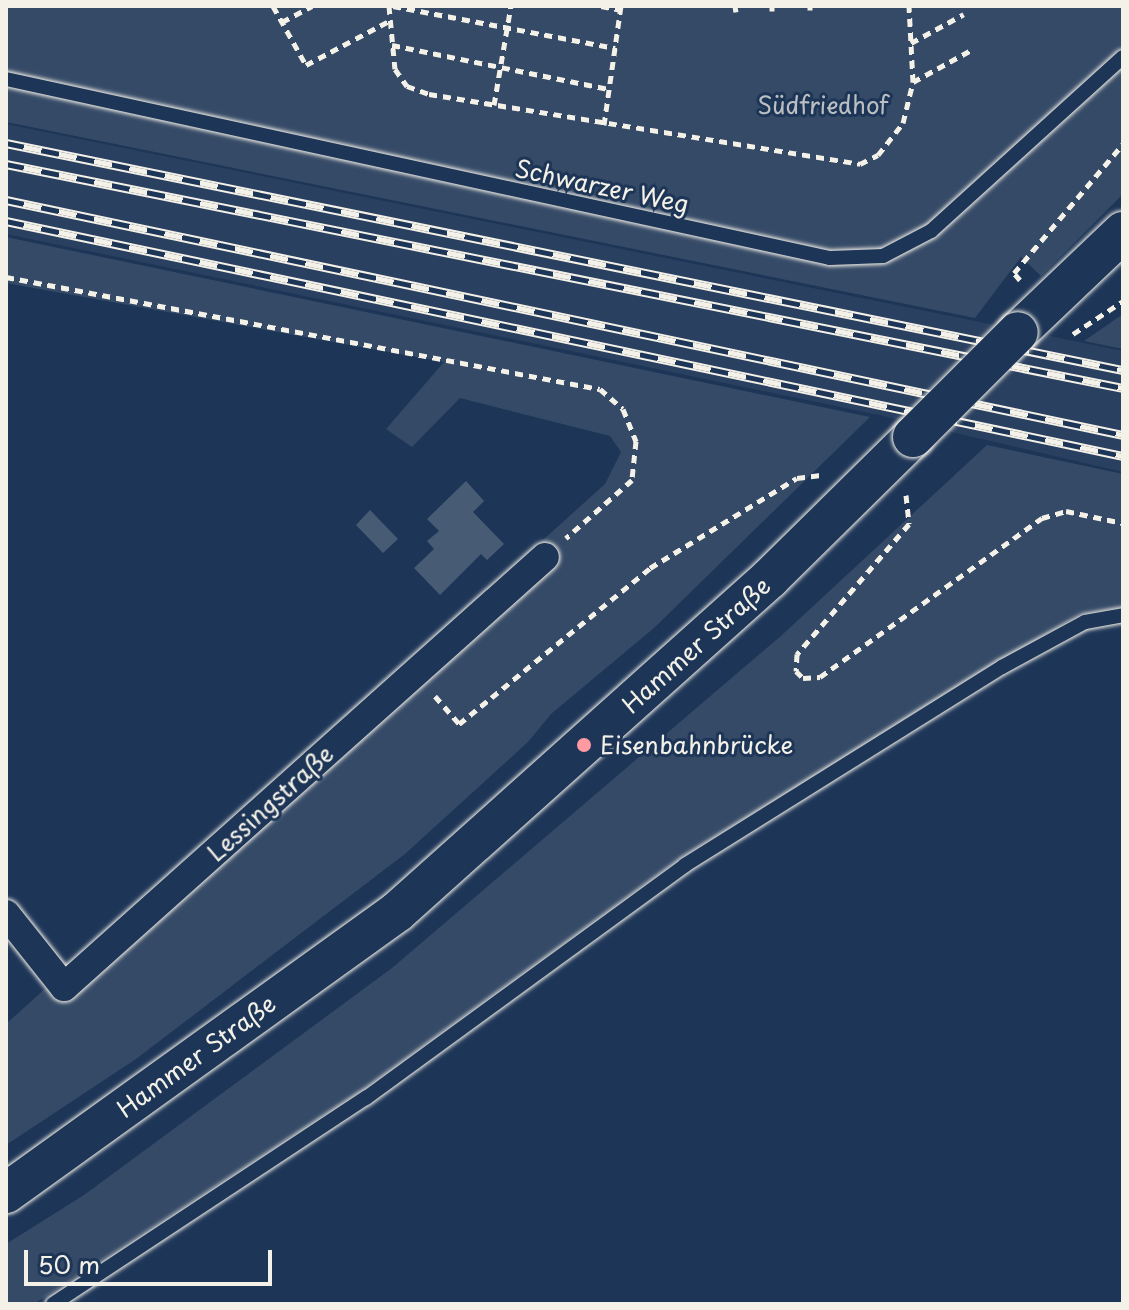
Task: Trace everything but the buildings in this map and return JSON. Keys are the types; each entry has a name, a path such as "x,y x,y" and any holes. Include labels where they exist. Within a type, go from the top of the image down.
{"main road":[{"name":"Hammer Straße","path":"6,1193 397,912 770,578 1123,232"}],"street":[{"name":"Lessingstraße","path":"6,914 64,987 545,557"}],"lane":[{"name":"Schwarzer Weg","path":"6,79 830,258 883,256 931,231 1123,57"},
{"path":"53,1304 366,1098 685,865 1002,667 1085,622 1123,615"}],"path":[{"path":"273,6 306,65 389,21"},
{"path":"282,22 312,6"},
{"path":"615,48 391,6 389,21 395,69 407,86 604,125 860,164 878,155 903,123 913,82 909,6"},
{"path":"494,105 511,6"},
{"path":"601,6 621,8 604,125"},
{"path":"911,43 964,14"},
{"path":"392,45 609,89"},
{"path":"913,82 973,49"},
{"path":"6,277 600,389 623,409 636,441 632,480 545,557"},
{"path":"884,467 906,494 909,524 797,654 796,671 803,678 820,677 1042,518 1066,511 1123,523"},
{"path":"416,674 459,724 650,568 797,478 826,474"}],"shaded area":[{"path":"6,124 1123,351 1123,472 879,415 6,234"}],"green space":[{"name":"Südfriedhof","path":"6,6 1123,6 1123,194 1041,276 1021,257 975,318 6,122"},
{"path":"6,237 870,417 654,628 551,714 528,742 405,854 136,1059 6,1145 6,1024 605,484 621,452 610,436 460,398 412,447 386,429 444,362 6,283"},
{"path":"1123,314 1123,349 1084,341"},
{"path":"987,445 1123,474 1123,607 1079,614 683,856 362,1090 34,1304 6,1304 6,1244 84,1195 392,968 782,635"}],"railway":[{"path":"6,143 1123,370"},
{"path":"6,164 1123,388"},
{"path":"6,200 1123,435"},
{"path":"6,221 1123,456"}],"place":[{"name":"Eisenbahnbrücke","path":"584,745"}]}
